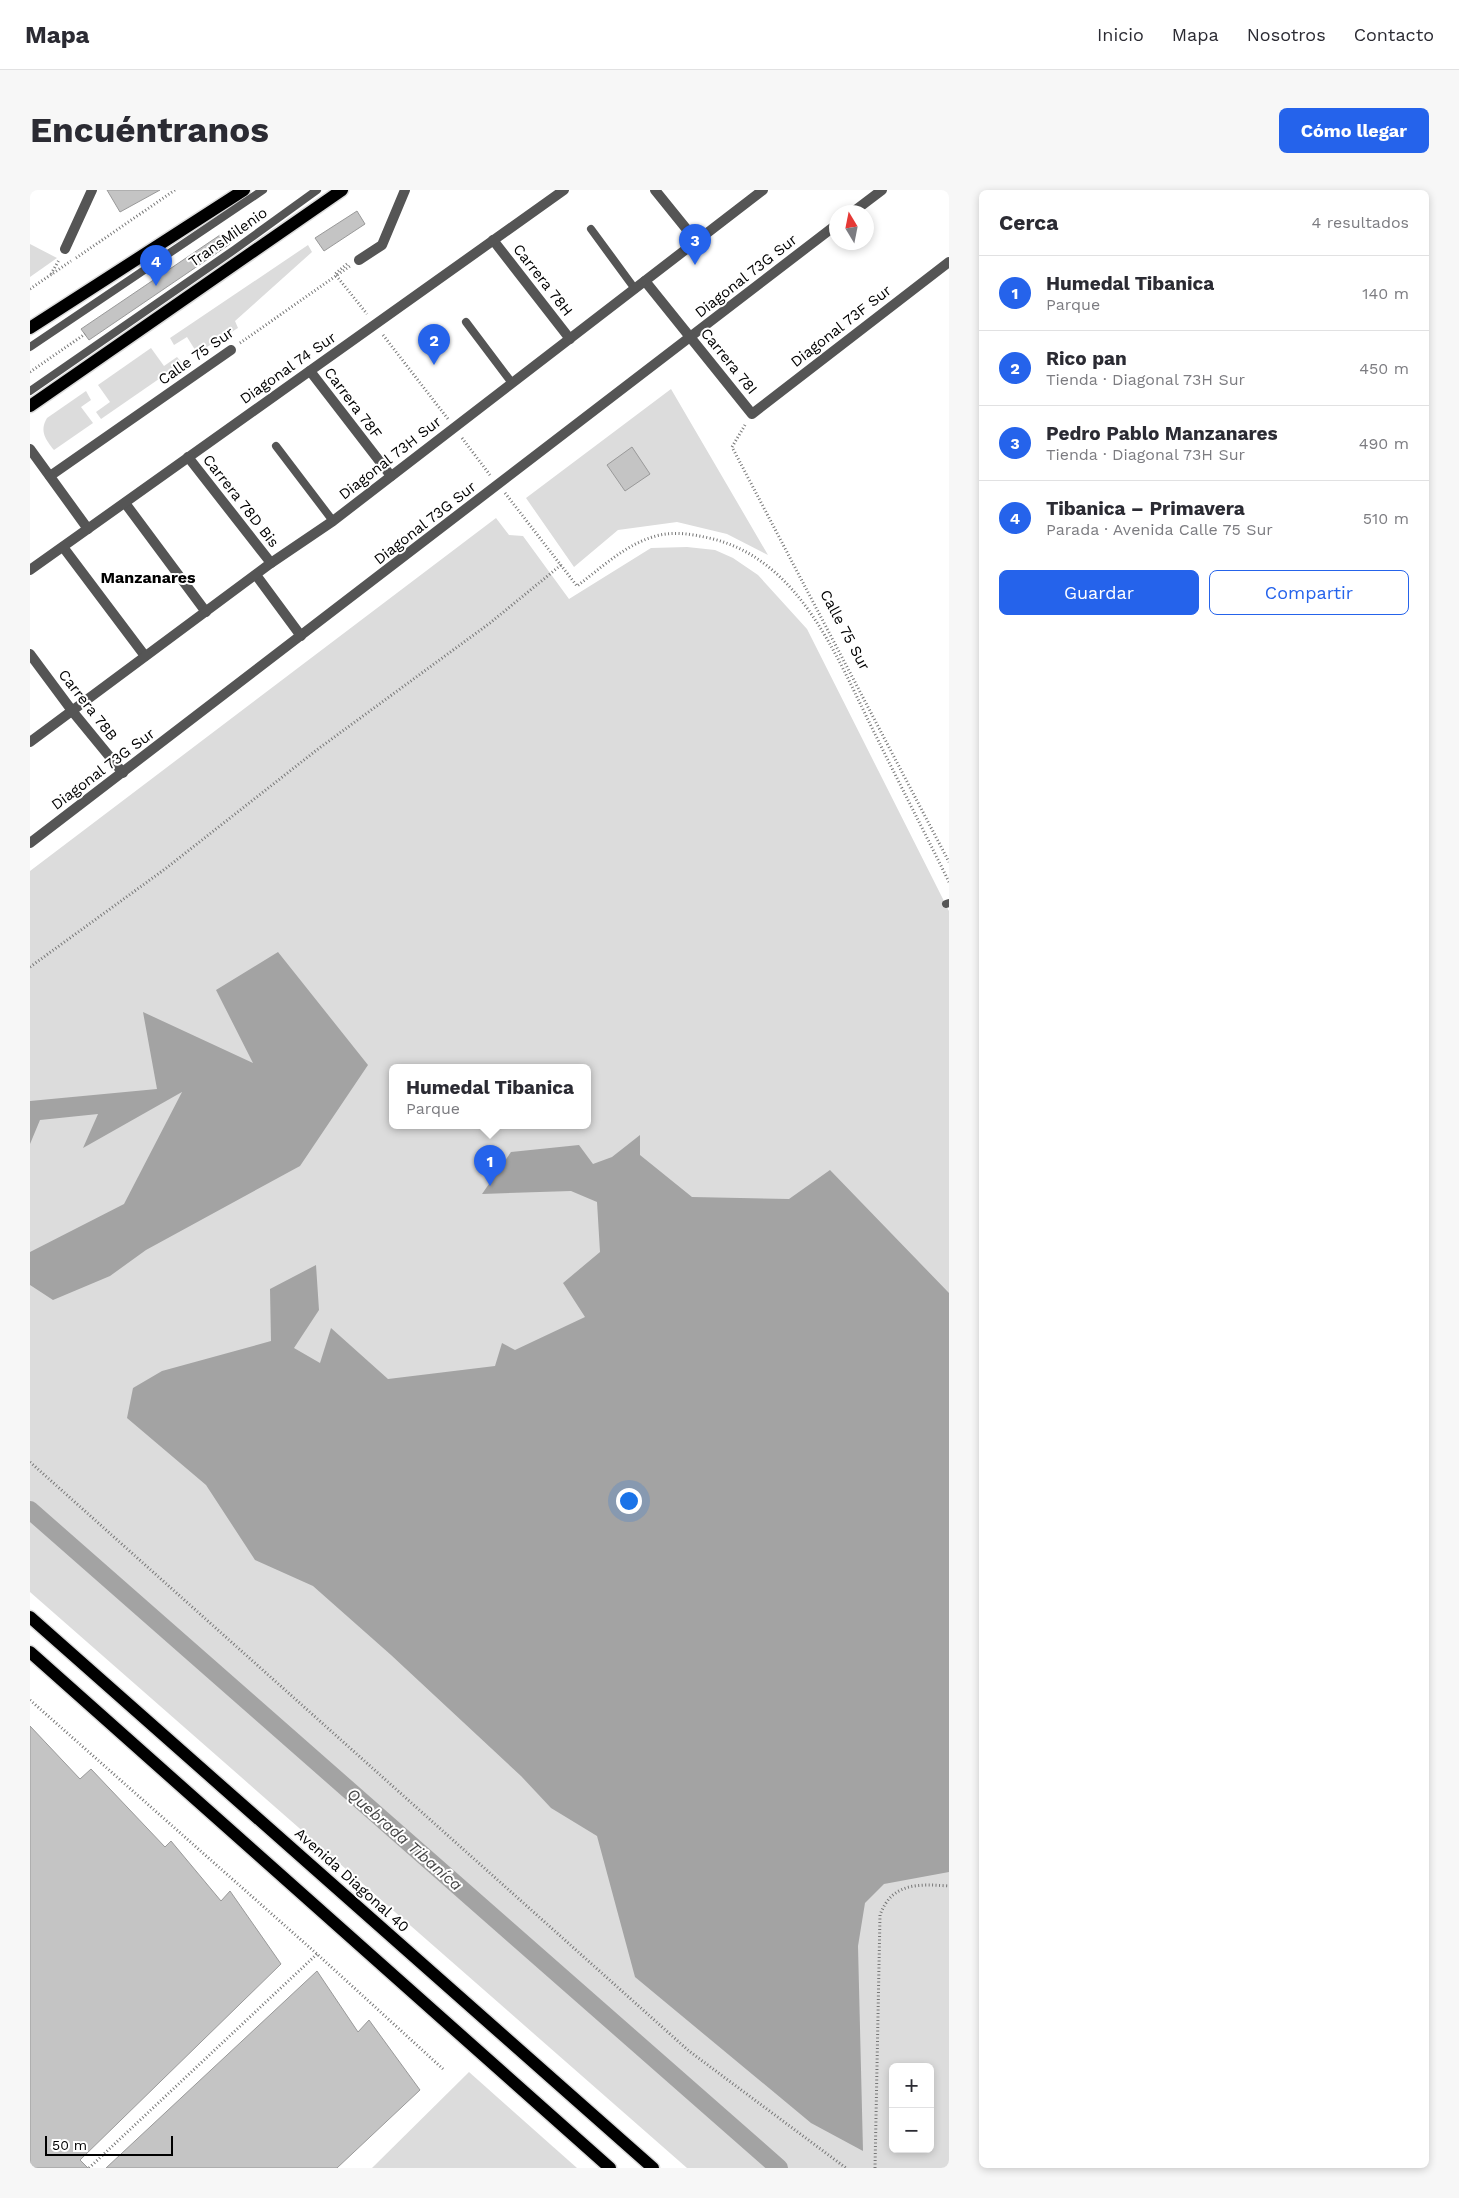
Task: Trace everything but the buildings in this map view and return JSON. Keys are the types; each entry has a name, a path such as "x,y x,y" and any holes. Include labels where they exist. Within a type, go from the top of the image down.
{"main road":[{"path":"30,328 244,190"},
{"path":"30,406 342,190"},
{"name":"Avenida Diagonal 40","path":"30,1617 652,2168"},
{"path":"30,1652 610,2168"}],"street":[{"path":"65,249 92,190"},
{"path":"359,260 382,245 405,190"},
{"name":"Diagonal 74 Sur","path":"30,570 564,190"},
{"path":"655,190 697,242"},
{"path":"862,205 882,190"},
{"name":"Diagonal 73H Sur","path":"30,742 73,712 270,563 333,521 697,242 757,192"},
{"name":"Diagonal 73G Sur","path":"30,843 829,230"},
{"name":"Carrera 78H","path":"493,240 570,339"},
{"name":"Diagonal 73F Sur","path":"752,414 949,262"},
{"name":"Carrera 78I","path":"646,281 752,414"},
{"name":"Calle 75 Sur","path":"50,476 231,350"},
{"name":"Carrera 78F","path":"310,371 391,476"},
{"path":"32,454 88,529"},
{"name":"Carrera 78D Bis","path":"188,457 270,563"},
{"path":"125,502 206,612"},
{"path":"63,546 145,656"},
{"path":"256,575 301,636"},
{"name":"Carrera 78B","path":"30,654 73,712 123,773"}],"lane":[{"name":"TransMilenio","path":"30,347 263,190"},
{"name":"TransMilenio","path":"30,391 234,250 317,190"},
{"path":"591,228 635,288"},
{"path":"466,322 512,383"},
{"path":"276,446 333,521"}],"path":[{"path":"30,289 176,190"},
{"name":"Calle 75 Sur","path":"231,350 359,260"},
{"path":"30,372 85,334"},
{"name":"Calle 75 Sur","path":"752,414 732,446 949,862"},
{"path":"577,586 627,549 641,541 678,533 719,540 741,550 768,568 791,588 823,630 949,882"},
{"path":"30,967 164,869 318,749 490,624 561,565"},
{"path":"30,1462 689,2052 846,2168"},
{"path":"30,1700 317,1954 443,2069"},
{"path":"875,2168 880,1915 890,1895 902,1889 924,1885 949,1886"},
{"path":"89,2168 317,1954"}],"shaded area":[{"path":"30,244 57,258 30,277"},
{"path":"308,245 312,252 235,321 238,328 197,353 187,337 174,345 170,338"},
{"path":"151,348 164,366 177,357 182,363 101,419 96,412 110,402 98,385"},
{"path":"671,389 768,555 727,534 677,522 618,530 574,567 526,498"},
{"path":"86,391 91,400 81,407 93,423 54,450 46,439 44,431 47,418"},
{"path":"496,518 509,535 523,536 569,599 651,548 687,547 715,550 733,558 758,575 807,629 949,911 949,2168 687,2168 30,1592 30,871"},
{"path":"278,952 368,1065 300,1166 146,1250 110,1276 53,1300 30,1285 30,1252 124,1204 182,1092 83,1148 98,1114 40,1120 30,1144 30,1101 157,1089 143,1012 253,1063 216,990"},
{"path":"640,1135 640,1155 692,1197 789,1199 830,1170 949,1293 949,1872 884,1884 865,1903 858,1946 863,2151 811,2123 635,1977 597,1836 551,1808 521,1776 391,1655 313,1586 255,1560 206,1485 127,1418 133,1388 162,1371 271,1341 270,1289 316,1265 319,1310 294,1348 320,1363 331,1328 388,1379 495,1366 502,1343 515,1350 585,1317 563,1283 600,1252 597,1202 571,1191 482,1194 511,1152 579,1145 593,1164 612,1157"},
{"path":"469,2072 577,2168 372,2168"}],"waterway":[{"name":"Quebrada Tibaníca","path":"30,1510 779,2168"}],"place":[{"name":"Pedro Pablo Manzanares","path":"695,265"},
{"name":"Tibanica – Primavera","path":"156,286"},
{"name":"Rico pan","path":"434,365"},
{"name":"Humedal Tibanica","path":"490,1186"}],"district":[{"name":"Manzanares","path":"148,577"}]}
